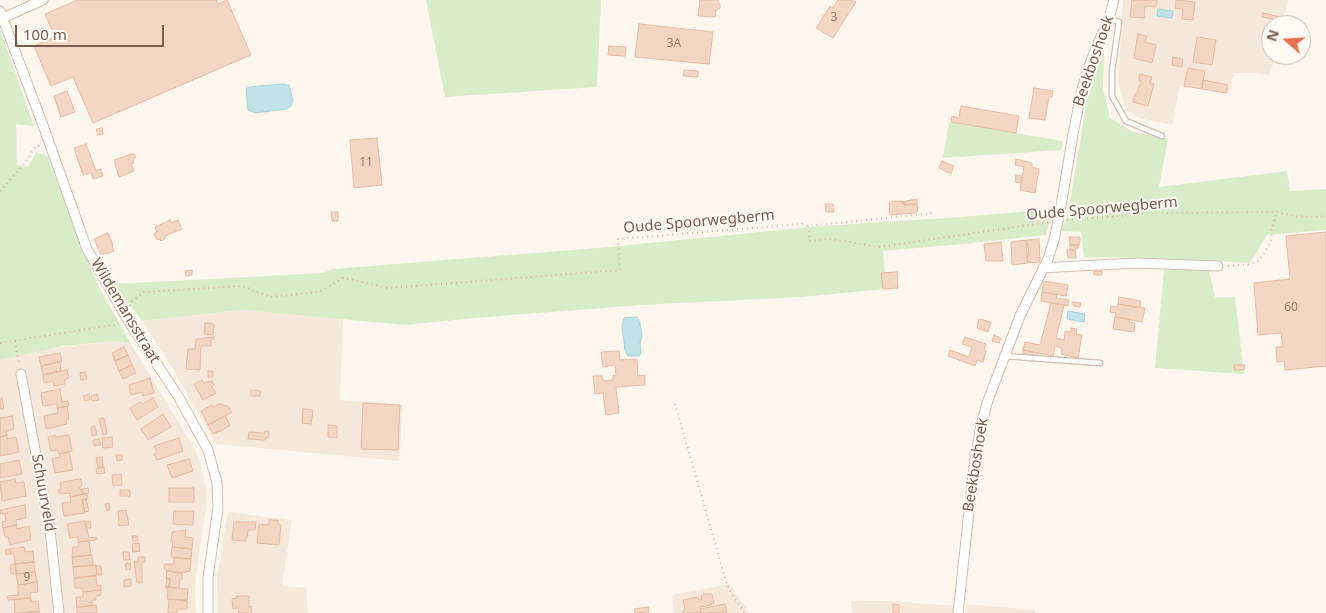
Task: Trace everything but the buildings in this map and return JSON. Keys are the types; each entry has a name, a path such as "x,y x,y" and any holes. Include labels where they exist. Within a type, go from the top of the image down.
{"street":[{"path":"1,14 43,0"},
{"name":"Beekboshoek","path":"958,613 976,447 987,403 1022,309 1043,268 1054,240 1082,89 1114,0"},
{"name":"Wildemansstraat","path":"1,14 87,249 129,322 178,396 208,450 217,483 218,508 208,577 208,613"},
{"path":"1043,268 1137,263 1218,266"},
{"name":"Schuurveld","path":"21,374 50,530 59,613"}],"lane":[{"path":"1109,18 1119,22 1112,71 1112,96 1126,121 1162,136"},
{"path":"1005,356 1100,363"}],"path":[{"path":"0,191 25,163 36,146 50,145"},
{"path":"1218,266 1250,264 1258,261 1271,241 1272,227 1277,212"},
{"name":"Oude Spoorwegberm","path":"129,322 130,302 144,292 242,286 270,297 319,292 343,278 389,288 620,270 618,239 802,224 808,226 810,241 831,238 879,247 1058,220 1156,214 1277,212 1294,216 1326,216"},
{"path":"808,226 933,213"},
{"path":"0,343 129,322"},
{"path":"15,341 21,374"},
{"path":"675,404 727,585 745,613"}],"shaded area":[{"path":"1123,0 1288,0 1284,15 1261,15 1261,65 1272,65 1270,75 1234,73 1229,94 1180,85 1172,125 1139,118 1126,110 1118,82"},
{"path":"242,310 343,319 340,400 403,405 399,461 216,444 171,366 142,321"},
{"path":"115,341 131,344 196,451 202,469 206,488 206,507 196,576 196,613 0,613 0,360 51,348"},
{"path":"228,512 292,520 282,586 306,588 308,613 218,613 217,576"},
{"path":"730,584 749,611 747,613 674,613 672,595"},
{"path":"851,601 891,601 955,606 954,613 852,613"},
{"path":"967,604 1035,610 1035,613 966,613"}],"green space":[{"path":"426,0 601,0 597,87 445,97"},
{"path":"0,29 34,126 16,124 17,165 28,167 36,152 47,156 99,287 131,344 115,341 63,346 0,360"},
{"path":"1104,49 1103,88 1110,118 1133,132 1168,139 1159,187 1287,171 1290,191 1326,189 1326,230 1267,235 1250,263 1157,258 1084,257 1081,232 1061,231 1068,214 1088,94"},
{"path":"949,122 1063,141 1061,150 943,158"},
{"path":"1053,209 1046,235 883,251 886,289 802,297 642,305 406,325 242,310 142,321 114,284 323,273 333,269 609,247 821,226"},
{"path":"1164,270 1209,270 1215,297 1235,297 1244,374 1155,368"}],"water":[{"path":"1158,9 1173,11 1172,18 1157,16"},
{"path":"289,85 293,101 287,109 255,113 248,110 246,89 249,87"},
{"path":"1068,311 1085,314 1084,322 1067,319"},
{"path":"637,317 642,337 640,342 641,353 639,356 628,356 625,351 622,326 624,318"}]}
